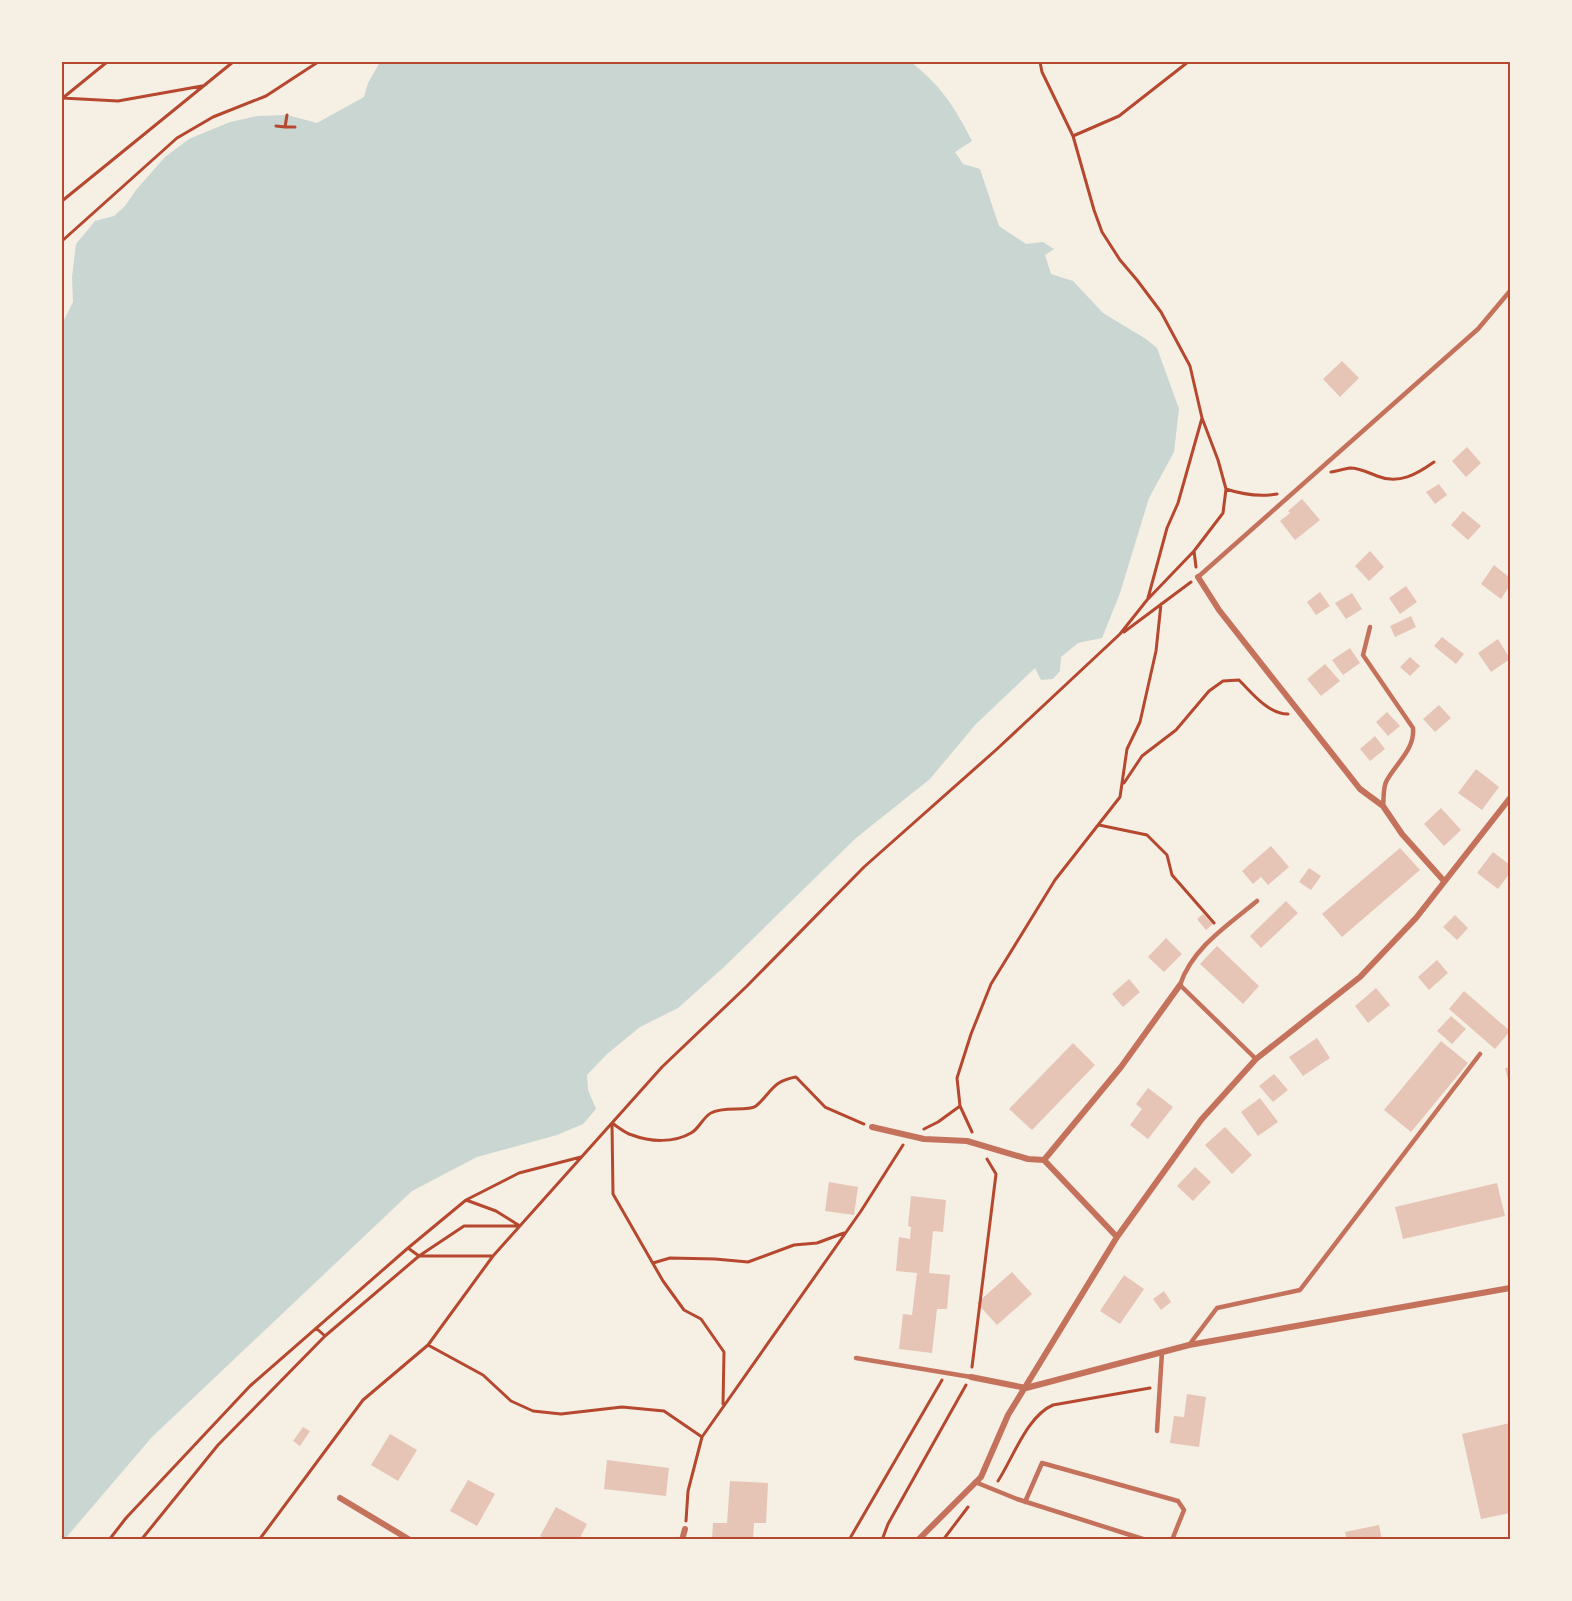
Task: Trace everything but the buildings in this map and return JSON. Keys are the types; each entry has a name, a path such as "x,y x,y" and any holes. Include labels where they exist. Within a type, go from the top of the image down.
{"street":[{"path":"1198,577 1219,610 1299,714 1360,789 1383,806 1402,834 1444,881"},
{"path":"918,1539 981,1477 1008,1415 1117,1237 1201,1120 1256,1059 1360,977 1416,918 1510,798"},
{"path":"1044,1160 1121,1067 1180,985"},
{"path":"872,1127 924,1139 967,1141 1028,1159 1044,1160 1117,1237"},
{"path":"971,1377 1026,1388 1189,1345 1510,1288"},
{"path":"340,1498 410,1539"},
{"path":"682,1539 685,1529"}],"lane":[{"path":"1198,577 1478,329 1510,291"},
{"path":"1370,627 1363,655 1413,728 1410,746 1385,784 1383,806"},
{"path":"1256,1059 1180,985 1185,968 1210,941 1257,901"},
{"path":"1189,1345 1217,1308 1300,1290 1480,1054"},
{"path":"1157,1431 1162,1352"},
{"path":"856,1359 971,1377"},
{"path":"1026,1502 1042,1463 1178,1501 1184,1510 1172,1539"},
{"path":"975,1482 1026,1502 1146,1539"}],"path":[{"path":"62,98 107,62"},
{"path":"62,201 233,62"},
{"path":"62,241 177,138 213,117 266,96 318,62"},
{"path":"1040,62 1042,72 1073,136 1102,232 1120,260 1161,312 1190,366 1202,418 1226,489 1223,513 1194,551 1147,600 1120,634"},
{"path":"1073,136 1119,116 1188,62"},
{"path":"62,98 118,100 203,86"},
{"path":"285,127 287,115"},
{"path":"276,126 295,127"},
{"path":"1147,600 1202,418"},
{"path":"1350,468 1397,480 1414,475 1434,462"},
{"path":"1226,489 1244,495 1262,496 1296,490"},
{"path":"259,1539 363,1400 428,1345 493,1256 662,1067 747,986 864,867 997,749 1120,634 1198,577"},
{"path":"882,1539 888,1524 971,1377 996,1174 967,1125 960,1106 957,1077 991,984 1055,880 1120,797 1127,749 1140,722 1156,651 1161,604"},
{"path":"1123,784 1142,756 1176,730 1209,691 1223,681 1239,680 1258,699 1280,714 1299,714"},
{"path":"1098,825 1147,835 1167,855 1172,875 1221,931"},
{"path":"612,1123 632,1135 664,1142 691,1133 711,1113 736,1107 747,1110 755,1107 768,1091 785,1079 796,1077 825,1107 872,1127"},
{"path":"685,1529 688,1491 702,1437 846,1232 910,1136 938,1122 960,1106"},
{"path":"612,1123 613,1194 653,1263 684,1310 701,1319 724,1352 723,1406"},
{"path":"109,1539 250,1386 466,1200 519,1173 582,1157"},
{"path":"466,1200 496,1211 520,1226"},
{"path":"141,1539 218,1445 325,1336 419,1256 464,1226 520,1226"},
{"path":"653,1263 670,1258 715,1258 748,1262 794,1245 817,1243 846,1232"},
{"path":"408,1248 419,1256 493,1256"},
{"path":"316,1328 325,1336"},
{"path":"428,1345 483,1375 511,1401 532,1412 561,1414 622,1407 664,1411 702,1437"},
{"path":"849,1539 947,1372"},
{"path":"993,1490 1031,1423 1043,1409 1053,1405 1161,1386"},
{"path":"830,1539 835,1539"}],"shaded area":[{"path":"380,62 911,62 939,89 953,107 972,141 955,152 963,164 980,169 999,226 1026,244 1043,242 1054,249 1045,255 1051,274 1073,281 1103,313 1157,348 1179,409 1174,452 1149,498 1120,593 1102,638 1078,643 1061,657 1060,671 1053,679 1041,680 1035,668 975,725 930,779 856,838 724,967 678,1008 640,1027 607,1054 587,1075 588,1090 596,1109 583,1124 557,1135 477,1157 412,1191 152,1437 64,1540 62,1539 62,324 73,302 72,277 76,244 95,221 114,216 125,206 165,157 189,139 230,122 257,116 287,115 317,123 364,97 368,83"}]}
